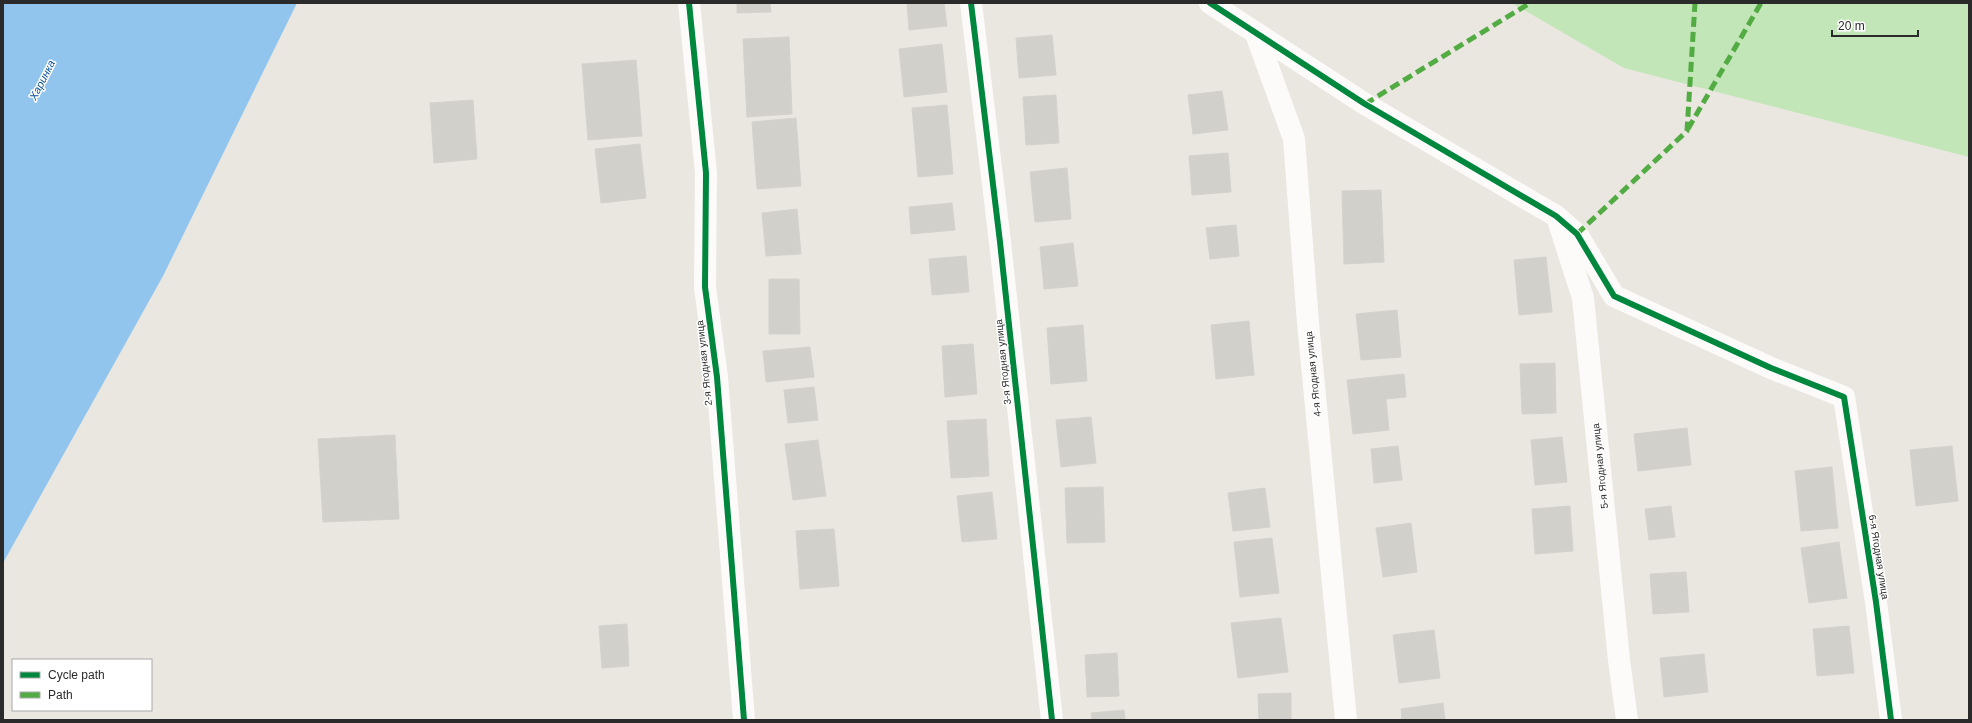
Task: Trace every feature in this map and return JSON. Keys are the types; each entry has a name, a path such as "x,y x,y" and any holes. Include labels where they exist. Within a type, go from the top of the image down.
{"street":[{"name":"2-я Ягодная улица","path":"689,3 706,173 705,287 716,377 744,720"},
{"name":"3-я Ягодная улица","path":"971,3 1000,242 1052,720"},
{"path":"1210,3 1365,104 1556,216"},
{"name":"4-я Ягодная улица","path":"1256,34 1294,139 1308,330 1346,720"},
{"name":"6-я Ягодная улица","path":"1556,216 1577,234 1614,296 1771,368 1844,397 1876,602 1891,720"},
{"name":"5-я Ягодная улица","path":"1556,216 1582,298 1619,660 1627,720"}],"green space":[{"path":"1512,3 1969,3 1969,157 1624,68"}],"water":[{"name":"Харинка","path":"3,3 297,3 163,276 3,563"}],"building":[{"path":"737,3 770,3 771,12 737,13"},
{"path":"907,3 944,3 947,26 909,30"},
{"path":"1052,35 1056,75 1019,78 1016,38"},
{"path":"789,37 792,114 747,117 743,39"},
{"path":"942,44 947,92 904,97 899,49"},
{"path":"636,60 642,136 588,140 582,64"},
{"path":"1222,91 1228,130 1193,134 1188,95"},
{"path":"1056,95 1059,143 1026,145 1023,97"},
{"path":"473,100 477,159 434,163 430,103"},
{"path":"947,105 953,174 918,177 912,108"},
{"path":"796,118 801,186 757,189 752,122"},
{"path":"640,144 646,198 601,203 595,149"},
{"path":"1228,153 1231,192 1192,195 1189,156"},
{"path":"1067,168 1071,219 1035,222 1030,172"},
{"path":"1381,190 1384,262 1344,264 1342,191"},
{"path":"952,203 955,230 911,234 909,207"},
{"path":"797,209 801,254 766,256 762,213"},
{"path":"1236,225 1239,256 1210,259 1206,228"},
{"path":"1073,243 1078,286 1044,289 1040,247"},
{"path":"966,256 969,292 932,295 929,259"},
{"path":"1546,257 1552,312 1519,315 1514,260"},
{"path":"769,279 799,279 800,334 769,334"},
{"path":"1397,310 1401,357 1361,360 1356,314"},
{"path":"1249,321 1254,375 1216,379 1211,325"},
{"path":"1083,325 1087,381 1051,384 1047,328"},
{"path":"973,344 977,394 945,397 942,346"},
{"path":"810,347 814,377 766,382 763,351"},
{"path":"1555,363 1556,413 1522,414 1520,364"},
{"path":"1404,374 1406,397 1386,399 1389,430 1353,434 1347,380"},
{"path":"814,387 818,420 788,423 784,390"},
{"path":"1091,417 1096,463 1061,467 1056,420"},
{"path":"986,419 989,476 951,478 947,421"},
{"path":"1687,428 1691,465 1638,471 1634,434"},
{"path":"395,435 399,519 323,522 318,439"},
{"path":"1562,437 1567,482 1535,485 1531,440"},
{"path":"818,440 826,496 793,500 785,444"},
{"path":"1398,446 1402,480 1374,483 1371,449"},
{"path":"1952,446 1958,501 1916,506 1910,450"},
{"path":"1832,467 1838,528 1801,531 1795,471"},
{"path":"1103,487 1105,542 1067,543 1065,488"},
{"path":"1265,488 1270,527 1233,531 1228,493"},
{"path":"992,492 997,539 962,542 957,496"},
{"path":"1570,506 1573,551 1535,554 1532,509"},
{"path":"1671,506 1675,537 1649,540 1645,509"},
{"path":"1411,523 1417,572 1383,577 1376,528"},
{"path":"834,529 839,586 800,589 796,531"},
{"path":"1272,538 1279,593 1240,597 1234,542"},
{"path":"1839,542 1847,598 1809,603 1801,548"},
{"path":"1686,572 1689,612 1653,614 1650,574"},
{"path":"1281,618 1288,672 1238,678 1231,623"},
{"path":"627,624 629,666 602,668 599,626"},
{"path":"1849,626 1854,673 1817,676 1813,629"},
{"path":"1434,630 1440,678 1399,683 1393,635"},
{"path":"1117,653 1119,696 1087,697 1085,655"},
{"path":"1704,654 1708,692 1664,697 1660,658"},
{"path":"1291,693 1291,720 1259,720 1258,694"},
{"path":"1443,703 1445,720 1402,720 1401,709"},
{"path":"1124,710 1125,720 1092,720 1091,713"}],"marked path":[{"path":"1365,104 1530,3"},
{"path":"1577,234 1687,131 1695,3"},
{"path":"1688,129 1761,3"}],"cycle path":[{"path":"689,3 706,173 705,287 717,377 744,720"},
{"path":"971,3 1000,242 1052,720"},
{"path":"1210,3 1365,104 1556,216 1577,234 1614,296 1771,368 1844,397 1876,602 1891,720"}]}
